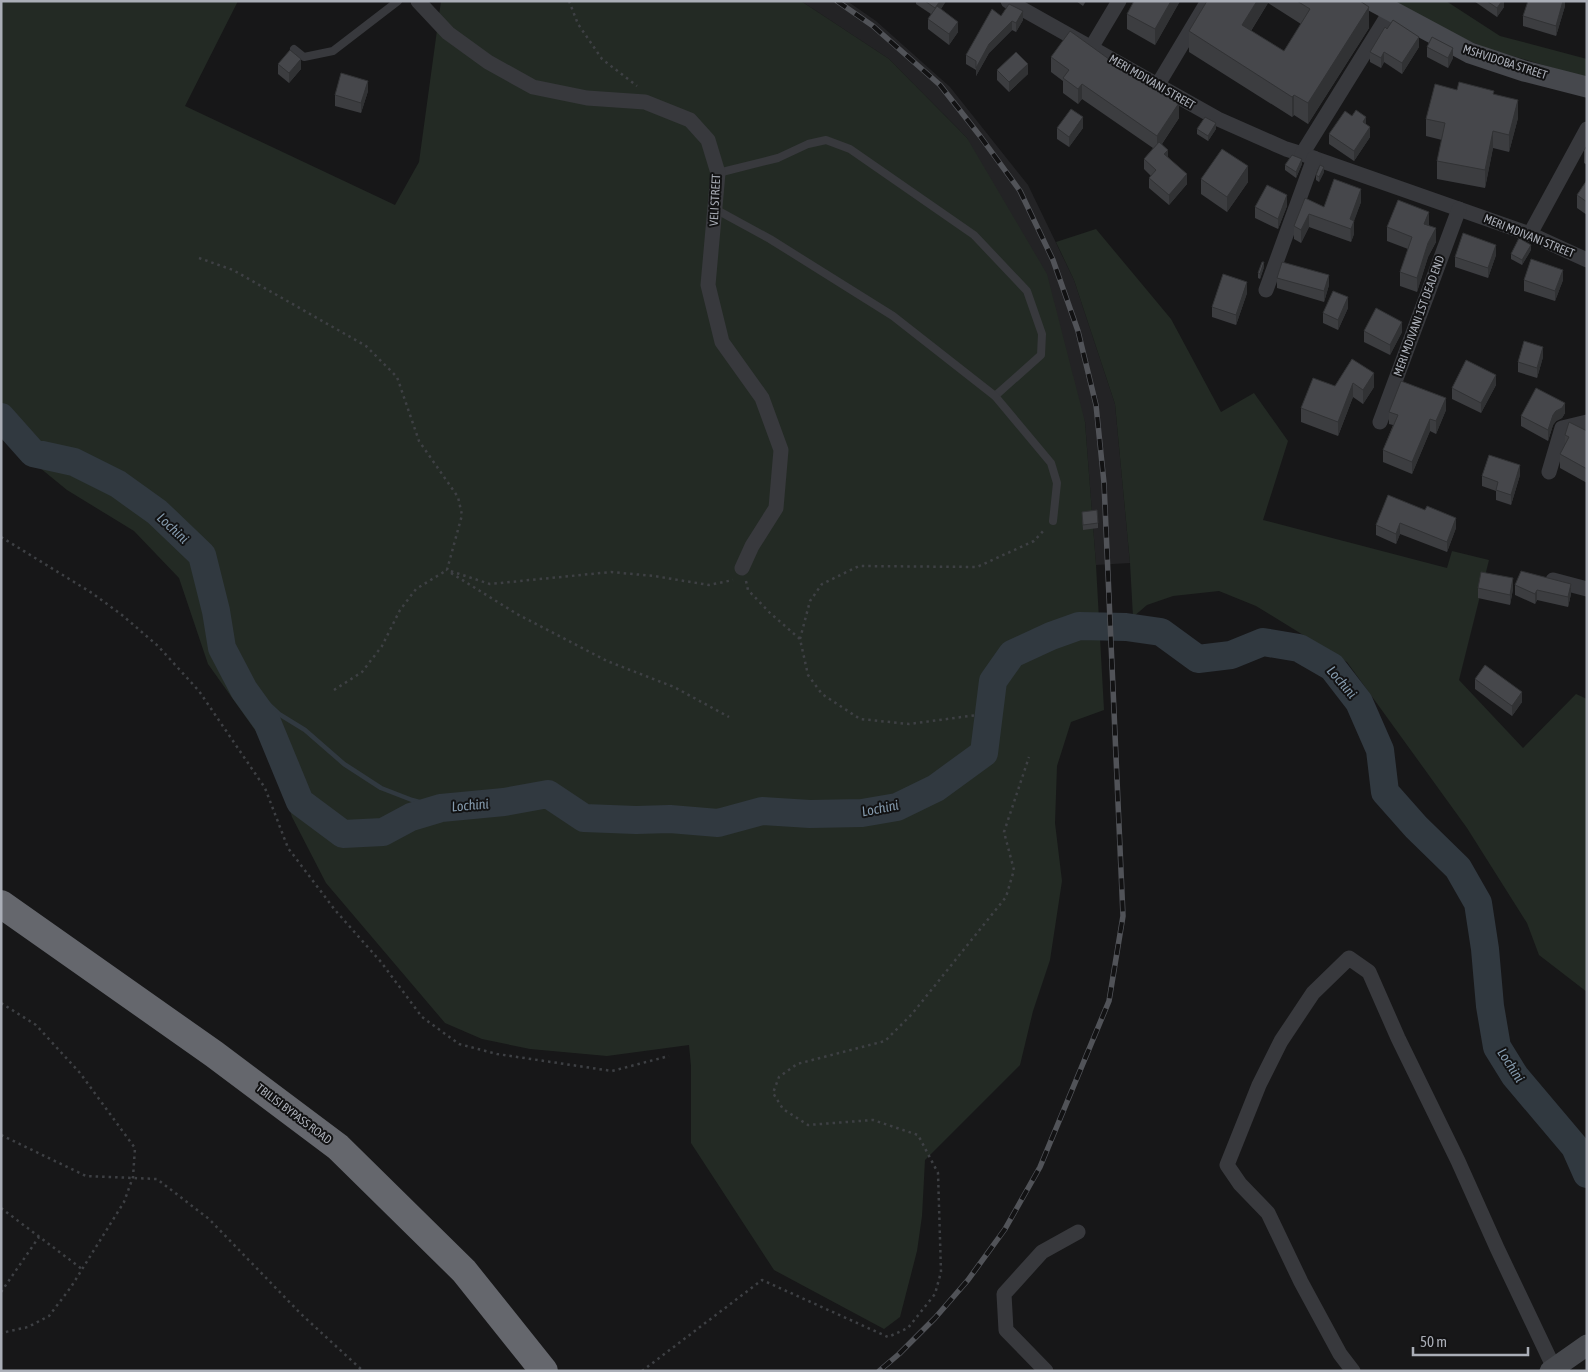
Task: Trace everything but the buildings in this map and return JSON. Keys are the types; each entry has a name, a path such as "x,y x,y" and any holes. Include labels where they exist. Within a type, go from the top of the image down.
{"highway":[{"name":"TBILISI BYPASS ROAD","path":"1,904 214,1054 338,1147 464,1271 544,1371"}],"street":[{"name":"VELI STREET","path":"418,1 448,33 488,62 533,87 586,98 645,102 690,120 708,140 718,173 708,285 722,342 762,398 781,450 776,508 752,546 742,568"},
{"name":"MERI MDIVANI STREET","path":"1008,1 1026,6 1091,48 1218,119 1286,149 1530,234 1587,260"},
{"path":"1091,48 1119,1"},
{"path":"1156,86 1208,1"},
{"path":"1266,290 1308,156 1382,6"},
{"name":"MSHVIDOBA STREET","path":"1382,6 1470,54 1524,71 1587,86"},
{"path":"1530,234 1587,129"},
{"name":"MERI MDIVANI 1ST DEAD END","path":"1380,422 1459,210"},
{"path":"1549,472 1562,428 1587,422"},
{"path":"1541,577 1587,589"},
{"path":"1353,1371 1340,1354 1301,1282 1268,1212 1240,1184 1227,1165 1259,1085 1281,1041 1314,994 1349,958 1369,972 1398,1038 1458,1161 1552,1369 1587,1344"},
{"path":"1046,1371 1006,1330 1004,1294 1042,1252 1078,1232"}],"lane":[{"path":"294,50 304,58 333,51 398,1"},
{"path":"718,173 778,158 808,144 826,140 850,150 974,235 1027,291 1042,334 1041,355 995,396"},
{"path":"715,209 770,239 893,316 995,396 1051,463 1057,483 1053,521"}],"path":[{"path":"569,1 578,24 602,59 642,90"},
{"path":"199,258 233,270 366,346 397,376 419,441 458,497 462,515 447,570 416,589 400,610 382,646 362,672 334,690"},
{"path":"977,715 909,724 860,719 822,694 808,675 800,639 810,601 822,584 860,566 977,567 1034,541 1053,521"},
{"path":"1,537 92,593 122,615 158,646 199,691 266,788 288,848 335,910 381,962 422,1017 459,1044 497,1054 612,1070 669,1056"},
{"path":"447,570 490,584 611,572 654,576 709,585 732,581 742,568"},
{"path":"742,568 748,590 770,613 800,639"},
{"path":"447,570 517,614 607,661 674,687 729,717"},
{"path":"642,1371 762,1280 888,1337 908,1328 934,1294 941,1272 938,1173 918,1135 873,1120 808,1125 783,1109 773,1093 779,1077 797,1064 885,1041 912,1014 1006,897 1014,870 1004,832 1029,757"},
{"path":"1,1003 36,1025 80,1073 135,1148 133,1177 124,1202 71,1287 49,1316 28,1327 1,1333"},
{"path":"1,1135 86,1176 157,1179 209,1219 301,1314 363,1371"},
{"path":"1,1208 82,1269"},
{"path":"1,1292 39,1237"}],"shaded area":[{"path":"1,1 238,1 185,106 395,205 419,162 441,1 801,1 889,59 967,138 1047,274 1085,422 1096,565 1104,710 1071,722 1057,766 1055,823 1062,881 1050,960 1033,1011 1020,1065 925,1160 922,1216 917,1251 900,1317 884,1329 774,1270 691,1143 691,1066 689,1045 607,1056 530,1049 482,1039 445,1023 326,883 292,817 272,754 208,664 179,578 134,531 67,490 1,436"},
{"path":"801,1 847,1 876,21 950,87 1028,185 1074,280 1115,404 1130,563 1096,565 1085,422 967,138 889,59"},
{"path":"1395,1 1446,1 1500,36 1587,59 1587,78 1489,49 1446,32"},
{"path":"1096,229 1171,319 1221,412 1254,393 1288,441 1263,520 1447,568 1452,551 1489,560 1459,680 1523,748 1576,694 1587,699 1587,992 1539,955 1527,923 1467,828 1347,662 1256,606 1219,591 1173,596 1147,605 1133,617 1130,563 1115,404 1074,280 1056,242"}],"waterway":[{"name":"Lochini","path":"1,417 33,453 74,462 118,484 157,512 202,555 216,611 222,648 244,690 267,722 300,802 343,834 383,832 411,817 441,808 504,802 548,794 584,818 636,820 670,819 718,823 762,811 810,814 862,813 897,807 936,788 984,753 993,681 1012,654 1051,636 1079,626 1126,627 1161,632 1198,659 1231,655 1263,642 1299,648 1332,667 1359,702 1380,750 1385,792 1416,827 1458,868 1478,903 1485,949 1490,1006 1497,1047 1515,1076 1575,1147 1587,1174"},
{"path":"244,690 264,700 279,714 305,730 344,764 381,788 412,800 441,808"}],"railway":[{"path":"837,1 873,26 940,85 980,136 1020,191 1053,260 1078,331 1096,405 1104,483 1123,916 1109,1001 1040,1167 1005,1229 968,1280 935,1318 879,1371"}]}
